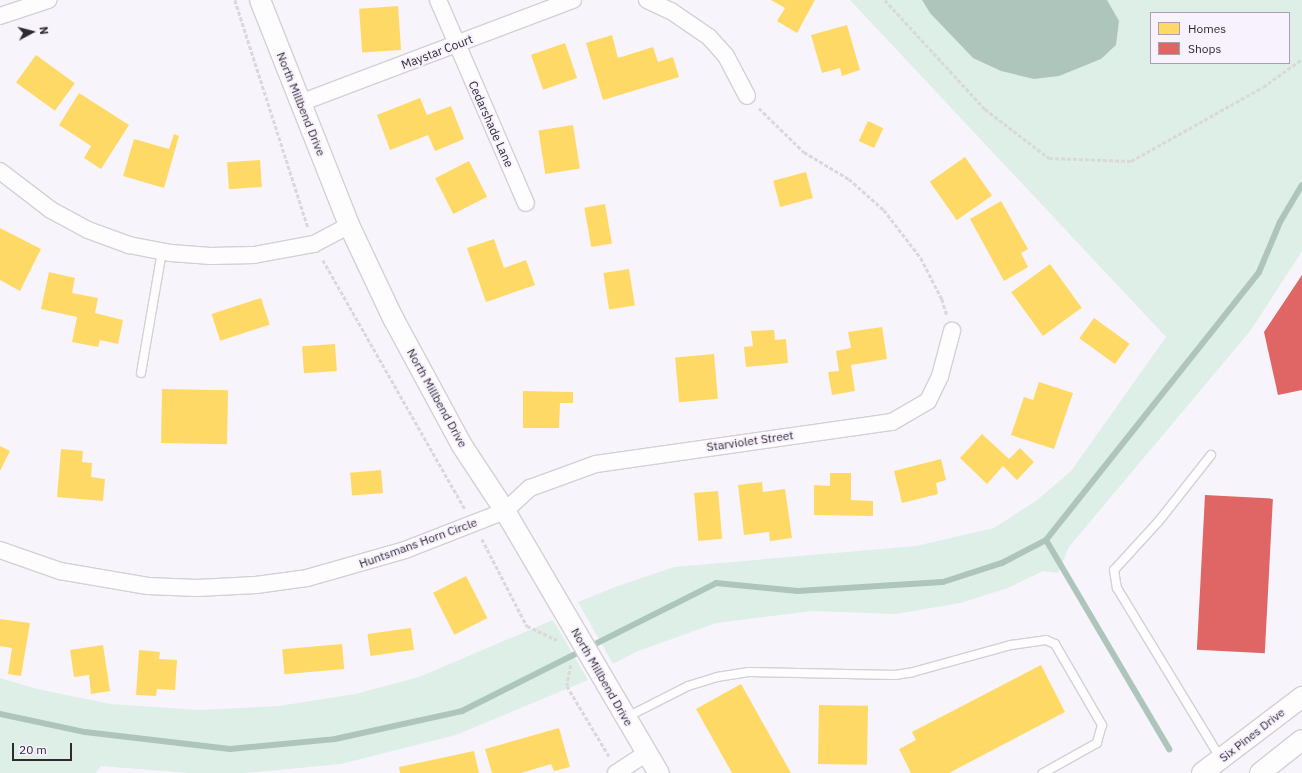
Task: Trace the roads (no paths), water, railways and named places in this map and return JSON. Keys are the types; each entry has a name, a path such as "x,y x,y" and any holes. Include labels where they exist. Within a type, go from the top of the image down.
{"street":[{"path":"0,16 48,0"},
{"name":"North Millbend Drive","path":"260,0 349,225 393,318 461,444 505,511 625,718 659,773"},
{"name":"Cedarshade Lane","path":"438,0 456,46 526,203"},
{"name":"Maystar Court","path":"300,103 456,46 573,0"},
{"path":"647,0 671,11 708,37 726,56 747,96"},
{"path":"0,171 51,210 88,230 129,245 162,251 211,256 254,255 314,244 349,225"},
{"name":"Starviolet Street","path":"505,511 530,488 596,464 892,422 928,401 940,376 952,331"},
{"name":"Huntsmans Horn Circle","path":"0,550 60,571 148,586 197,588 256,585 307,578 354,566 405,550 505,511"},
{"name":"Six Pines Drive","path":"1202,773 1302,697"},
{"path":"1260,773 1302,740"},
{"path":"616,773 648,753"}],"lane":[{"path":"141,373 162,251"},
{"path":"1211,455 1158,522 1114,570 1118,588 1221,760"},
{"path":"625,718 688,686 717,677 749,672 895,674 913,672 1011,645 1046,640 1055,644 1102,725 1097,743 1043,773"}],"waterway":[{"path":"0,714 85,732 230,749 335,739 462,711 716,583 798,591 943,582 1002,563 1046,540 1259,272 1280,222 1302,185"},
{"path":"1046,540 1169,749"}]}
